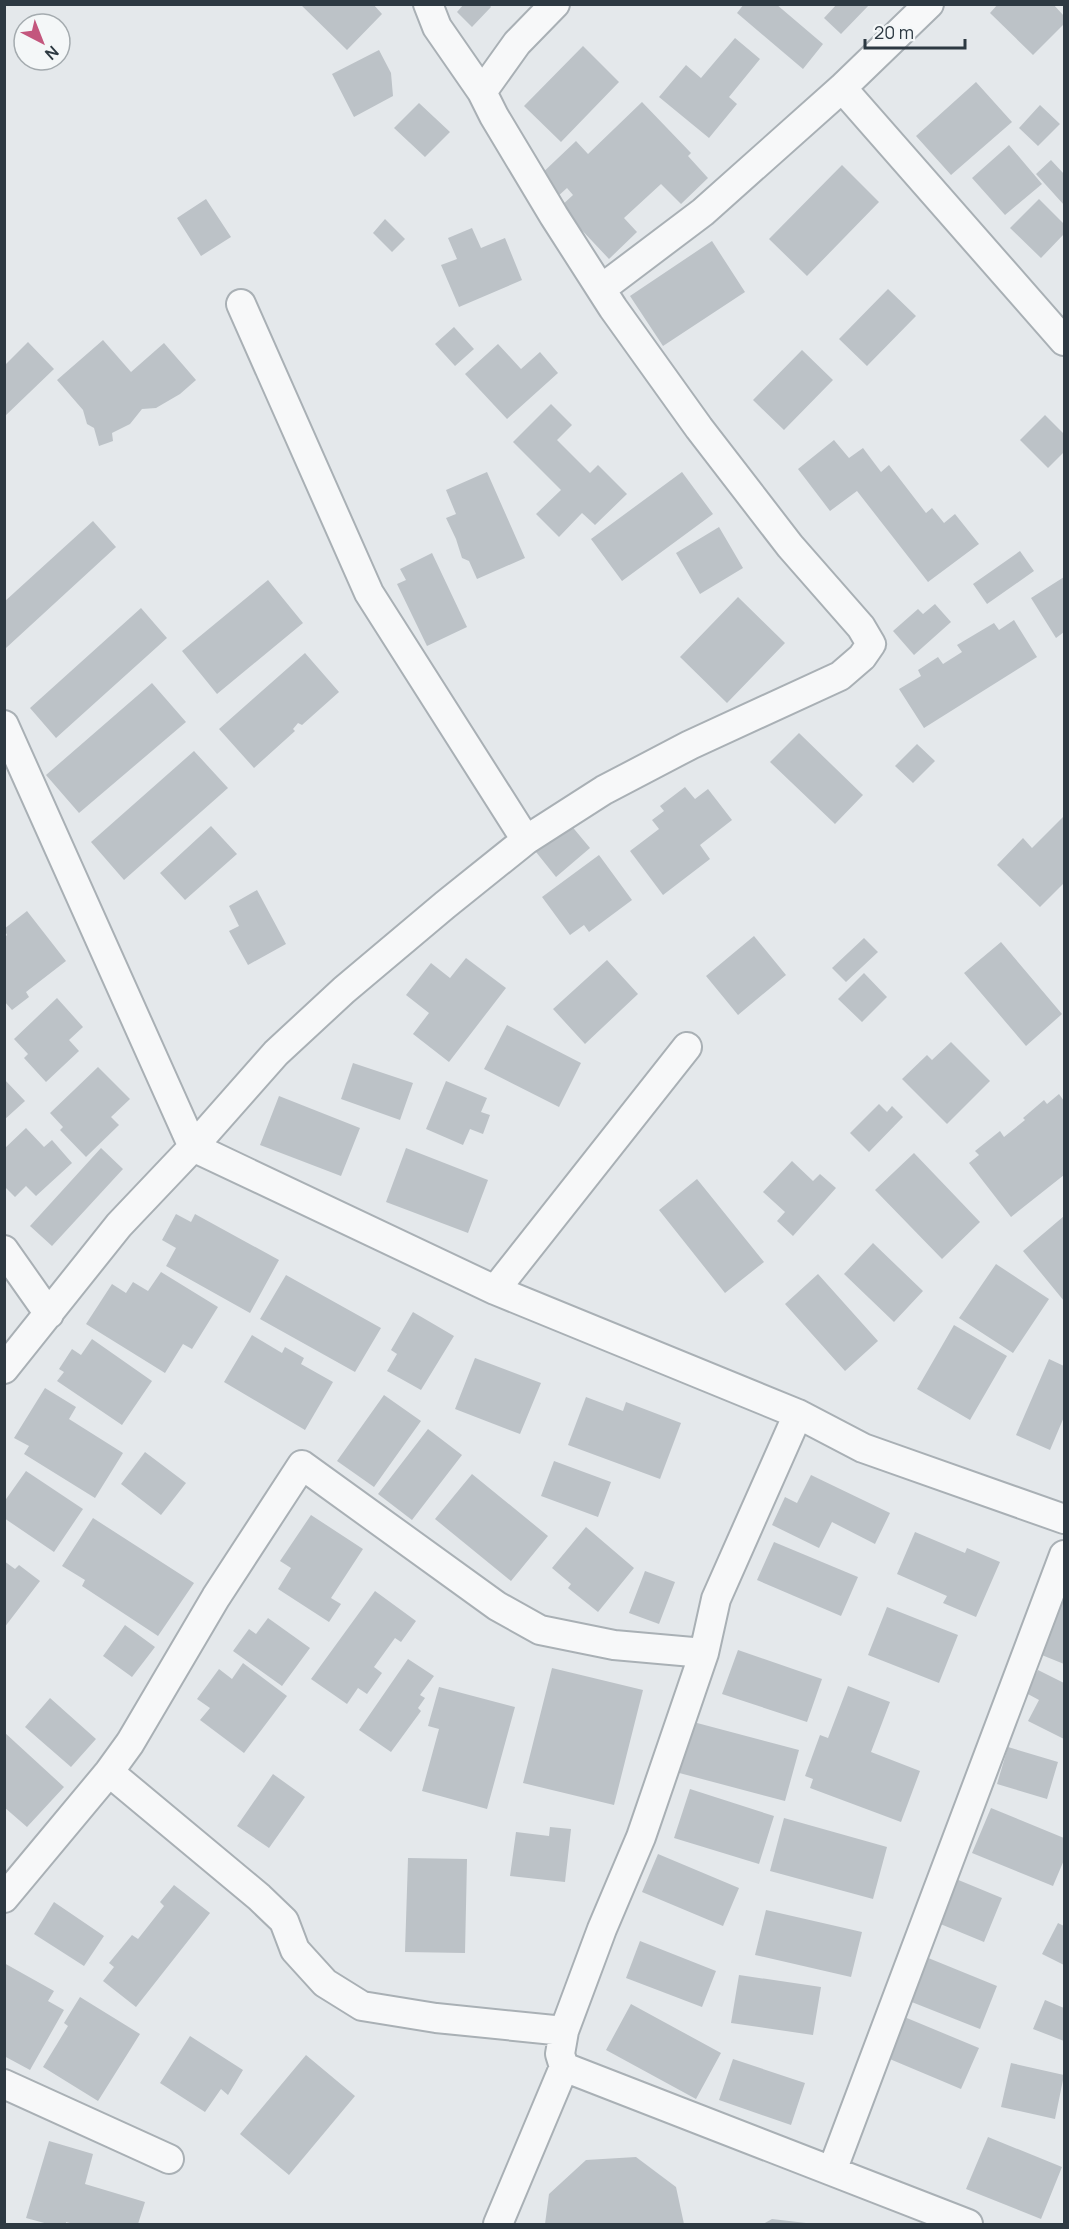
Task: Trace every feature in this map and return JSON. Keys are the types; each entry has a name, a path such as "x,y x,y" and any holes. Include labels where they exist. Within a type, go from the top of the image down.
{"street":[{"path":"4,1369 119,1226 276,1053 335,998 445,905 526,840 614,785 690,745 840,676 862,657 871,644 861,627 790,546 699,428 601,289 548,206 482,92 437,27 428,4"},
{"path":"482,92 517,43 555,4"},
{"path":"601,289 703,212 842,88 929,4"},
{"path":"842,88 1065,341"},
{"path":"241,304 369,593 526,840"},
{"path":"4,725 193,1147 495,1290 798,1414 863,1448 1065,1519"},
{"path":"495,1290 687,1047"},
{"path":"4,1250 49,1314"},
{"path":"498,2224 564,2067 560,2054 564,2031 602,1929 641,1837 704,1653 716,1599 798,1414"},
{"path":"4,1898 109,1772 130,1743 216,1597 302,1465 497,1606 540,1630 614,1646 704,1653"},
{"path":"832,2171 1065,1555"},
{"path":"109,1772 259,1897 284,1922 295,1950 324,1983 362,2006 436,2018 564,2031"},
{"path":"564,2067 968,2224"},
{"path":"4,2084 169,2159"}],"building":[{"path":"300,4 373,4 382,14 347,50"},
{"path":"464,4 489,4 491,7 472,27 457,12"},
{"path":"744,4 776,4 823,44 803,69 737,13"},
{"path":"837,4 870,4 841,34 824,18"},
{"path":"998,4 1053,4 1064,16 1064,24 1033,55 990,13"},
{"path":"735,38 760,59 729,97 737,104 709,138 659,97 686,65 701,78"},
{"path":"583,46 619,82 561,142 524,106"},
{"path":"379,50 391,73 393,96 354,117 332,74"},
{"path":"976,82 1012,122 951,175 916,136"},
{"path":"642,102 691,153 688,156 708,178 681,204 661,184 624,218 637,232 609,259 560,207 573,195 567,188 556,198 537,178 576,141 588,154"},
{"path":"419,103 450,132 425,157 394,128"},
{"path":"1040,105 1060,124 1038,146 1019,128"},
{"path":"1009,145 1042,184 1005,215 972,178"},
{"path":"1051,160 1064,174 1064,205 1036,174"},
{"path":"842,165 879,202 807,276 769,239"},
{"path":"206,199 231,237 201,256 177,218"},
{"path":"1039,199 1064,224 1064,234 1041,258 1010,228"},
{"path":"385,219 405,239 392,252 373,233"},
{"path":"472,228 481,248 505,238 522,280 459,307 441,265 457,259 448,238"},
{"path":"712,241 745,292 663,346 630,296"},
{"path":"888,289 916,316 867,366 839,339"},
{"path":"454,327 474,349 455,366 435,344"},
{"path":"103,340 131,372 164,343 196,380 180,394 156,408 142,409 130,424 112,433 113,441 99,446 94,428 87,424 83,410 57,380"},
{"path":"28,342 54,369 4,417 4,366"},
{"path":"498,344 521,369 540,352 558,373 507,419 465,374"},
{"path":"802,350 833,380 784,430 753,400"},
{"path":"551,404 572,425 557,440 590,473 598,465 627,494 595,525 582,513 559,537 536,514 561,490 513,442"},
{"path":"1045,415 1064,434 1064,452 1048,468 1020,440"},
{"path":"834,440 849,458 863,448 881,472 889,465 926,513 932,508 944,523 955,514 979,544 928,582 857,491 830,511 798,469"},
{"path":"487,472 525,558 477,579 469,561 462,558 446,518 456,514 446,490"},
{"path":"682,472 713,514 622,581 591,539"},
{"path":"93,521 116,547 6,648 4,645 4,602"},
{"path":"719,527 743,568 700,594 676,553"},
{"path":"1020,551 1034,571 987,604 973,584"},
{"path":"432,553 467,627 427,646 397,584 406,580 400,569"},
{"path":"1064,577 1064,632 1056,638 1031,598"},
{"path":"268,580 303,623 217,694 182,651"},
{"path":"738,597 785,643 727,703 680,657"},
{"path":"935,604 951,622 914,655 893,631 918,609 923,614"},
{"path":"141,608 167,638 56,738 30,708"},
{"path":"1014,620 1037,657 924,728 899,689 921,676 918,670 938,657 943,664 962,652 957,645 994,623 999,630"},
{"path":"305,653 339,692 302,725 298,723 293,729 295,731 254,768 219,729"},
{"path":"152,683 186,722 79,813 46,775"},
{"path":"799,733 863,795 835,824 770,762"},
{"path":"917,744 935,761 913,783 895,766"},
{"path":"194,751 228,788 124,880 91,842"},
{"path":"685,787 695,799 708,789 732,820 700,845 710,859 663,895 630,851 659,829 652,820 664,811 660,806"},
{"path":"1063,817 1064,883 1040,907 997,865 1023,838 1032,848"},
{"path":"570,824 590,848 556,877 536,852"},
{"path":"211,826 237,854 185,900 160,873"},
{"path":"599,855 632,900 589,932 584,925 570,935 542,897"},
{"path":"257,890 286,944 248,965 229,931 239,926 229,906"},
{"path":"27,911 66,961 26,992 29,997 12,1010 4,1001 4,938 7,935 4,929"},
{"path":"754,936 786,975 738,1015 706,976"},
{"path":"864,938 878,952 846,982 832,968"},
{"path":"1001,942 1062,1014 1026,1046 964,973"},
{"path":"466,958 506,988 449,1062 413,1034 429,1013 406,995 431,963 450,978"},
{"path":"607,960 638,994 585,1044 553,1009"},
{"path":"864,973 887,997 862,1022 838,999"},
{"path":"57,998 83,1027 69,1040 79,1051 46,1082 24,1058 28,1054 14,1039"},
{"path":"507,1025 581,1063 559,1107 484,1069"},
{"path":"951,1042 990,1081 947,1124 902,1079 927,1055 932,1060"},
{"path":"353,1063 413,1083 400,1120 341,1099"},
{"path":"98,1067 130,1099 111,1117 119,1125 86,1157 60,1130 63,1127 50,1113"},
{"path":"4,1079 25,1101 4,1120"},
{"path":"446,1081 487,1098 481,1112 490,1115 483,1134 470,1129 463,1145 426,1129"},
{"path":"1059,1094 1064,1101 1064,1175 1011,1217 969,1163 979,1155 975,1151 1000,1131 1004,1137 1044,1100 1047,1104"},
{"path":"279,1096 360,1128 341,1176 260,1145"},
{"path":"879,1104 887,1112 892,1106 903,1117 869,1152 850,1133"},
{"path":"26,1128 44,1147 52,1140 72,1163 36,1196 26,1186 15,1197 4,1186 4,1149"},
{"path":"101,1148 123,1169 52,1246 30,1226"},
{"path":"406,1148 488,1180 468,1233 386,1202"},
{"path":"914,1153 980,1222 942,1259 875,1190"},
{"path":"792,1161 813,1181 820,1174 836,1188 793,1236 777,1221 785,1212 763,1192"},
{"path":"697,1179 764,1262 725,1293 659,1210"},
{"path":"176,1214 191,1222 195,1214 279,1260 250,1313 166,1266 176,1248 162,1240"},
{"path":"1064,1216 1064,1301 1023,1251"},
{"path":"873,1243 923,1291 894,1322 844,1274"},
{"path":"996,1264 1049,1299 1013,1353 959,1318"},
{"path":"161,1272 218,1307 192,1349 183,1344 165,1373 86,1324 112,1284 126,1293 133,1282 148,1291"},
{"path":"818,1274 878,1341 845,1371 785,1304"},
{"path":"286,1275 381,1328 355,1372 260,1319"},
{"path":"413,1312 454,1336 421,1390 387,1371 397,1354 391,1350"},
{"path":"954,1325 1007,1356 970,1420 917,1389"},
{"path":"252,1335 282,1353 285,1347 304,1358 301,1364 333,1382 305,1430 224,1382"},
{"path":"92,1339 152,1381 122,1425 57,1381 64,1372 59,1369 72,1349 81,1355"},
{"path":"475,1358 541,1383 520,1434 455,1409"},
{"path":"1049,1359 1064,1366 1064,1417 1050,1450 1016,1435"},
{"path":"45,1388 76,1407 69,1419 123,1453 95,1498 24,1454 29,1446 14,1438"},
{"path":"384,1395 421,1421 374,1487 337,1461"},
{"path":"586,1397 623,1411 626,1402 681,1423 660,1479 568,1445"},
{"path":"428,1429 462,1455 412,1520 378,1494"},
{"path":"145,1452 186,1483 161,1515 121,1484"},
{"path":"554,1461 611,1482 598,1517 541,1496"},
{"path":"26,1471 83,1509 54,1552 4,1518 4,1502"},
{"path":"472,1474 548,1536 511,1581 435,1519"},
{"path":"811,1475 890,1513 875,1544 832,1522 819,1548 772,1525 785,1497 797,1503"},
{"path":"311,1515 363,1549 331,1598 341,1604 329,1622 278,1589 291,1568 280,1561"},
{"path":"93,1518 194,1583 158,1636 82,1586 85,1580 62,1566"},
{"path":"586,1527 634,1568 598,1612 568,1588 571,1584 552,1568"},
{"path":"915,1532 965,1553 967,1548 1000,1562 976,1617 943,1603 947,1596 897,1574"},
{"path":"774,1542 858,1577 841,1616 757,1580"},
{"path":"4,1561 15,1569 19,1565 40,1581 4,1628"},
{"path":"645,1571 675,1582 659,1624 629,1613"},
{"path":"375,1591 416,1621 401,1642 395,1638 374,1667 382,1673 367,1694 358,1688 347,1704 311,1679"},
{"path":"1064,1593 1064,1664 1022,1647"},
{"path":"887,1607 958,1635 939,1683 868,1655"},
{"path":"268,1618 310,1648 282,1686 233,1651 249,1629 256,1634"},
{"path":"125,1625 155,1647 132,1677 103,1656"},
{"path":"738,1650 822,1679 807,1722 722,1694"},
{"path":"408,1659 434,1676 420,1695 425,1698 418,1708 421,1711 391,1752 359,1730"},
{"path":"243,1663 287,1696 244,1753 200,1720 210,1708 197,1699 219,1669 232,1679"},
{"path":"552,1668 643,1690 614,1805 523,1783"},
{"path":"1038,1670 1064,1683 1064,1739 1028,1721 1039,1700 1026,1693"},
{"path":"848,1686 890,1702 871,1752 920,1771 901,1822 810,1788 813,1779 805,1776 820,1735 828,1738"},
{"path":"439,1687 515,1707 487,1809 422,1791 439,1729 428,1726"},
{"path":"50,1698 96,1739 71,1767 25,1727"},
{"path":"682,1719 799,1750 785,1801 668,1770"},
{"path":"4,1732 64,1787 27,1827 4,1807"},
{"path":"1008,1747 1058,1762 1047,1799 997,1784"},
{"path":"273,1774 305,1797 269,1848 237,1826"},
{"path":"690,1789 774,1816 759,1864 674,1838"},
{"path":"991,1808 1064,1838 1064,1860 1053,1886 972,1853"},
{"path":"784,1818 887,1847 873,1899 770,1871"},
{"path":"550,1827 571,1829 565,1882 510,1876 516,1832 549,1836"},
{"path":"658,1854 739,1888 723,1926 642,1892"},
{"path":"408,1858 467,1859 465,1953 405,1952"},
{"path":"956,1879 1002,1898 984,1942 938,1923"},
{"path":"174,1885 210,1913 136,2007 103,1981 114,1967 109,1963 132,1935 138,1939 164,1906 160,1902"},
{"path":"54,1902 104,1936 84,1966 34,1934"},
{"path":"766,1910 862,1932 851,1977 755,1955"},
{"path":"1058,1923 1064,1926 1064,1965 1042,1954"},
{"path":"640,1941 716,1971 702,2007 626,1978"},
{"path":"916,1953 997,1986 980,2029 899,1997"},
{"path":"4,1963 54,1991 48,2001 64,2010 30,2070 4,2056"},
{"path":"739,1975 821,1987 813,2035 731,2023"},
{"path":"80,1997 140,2034 98,2101 43,2067 68,2026 64,2023"},
{"path":"1045,2000 1064,2008 1064,2041 1033,2029"},
{"path":"631,2004 721,2053 696,2099 606,2050"},
{"path":"902,2016 979,2048 961,2089 885,2057"},
{"path":"190,2036 243,2070 228,2095 221,2089 205,2112 160,2083"},
{"path":"306,2055 355,2096 289,2175 240,2134"},
{"path":"733,2059 805,2083 791,2125 719,2100"},
{"path":"1011,2063 1064,2075 1055,2119 1001,2107"},
{"path":"988,2137 1062,2167 1041,2219 966,2189"},
{"path":"49,2141 93,2154 85,2184 145,2202 138,2224 66,2222 66,2224 48,2224 26,2218"},
{"path":"636,2157 676,2187 684,2224 545,2224 549,2194 586,2160"},
{"path":"772,2219 806,2223 806,2224 763,2224"}]}
